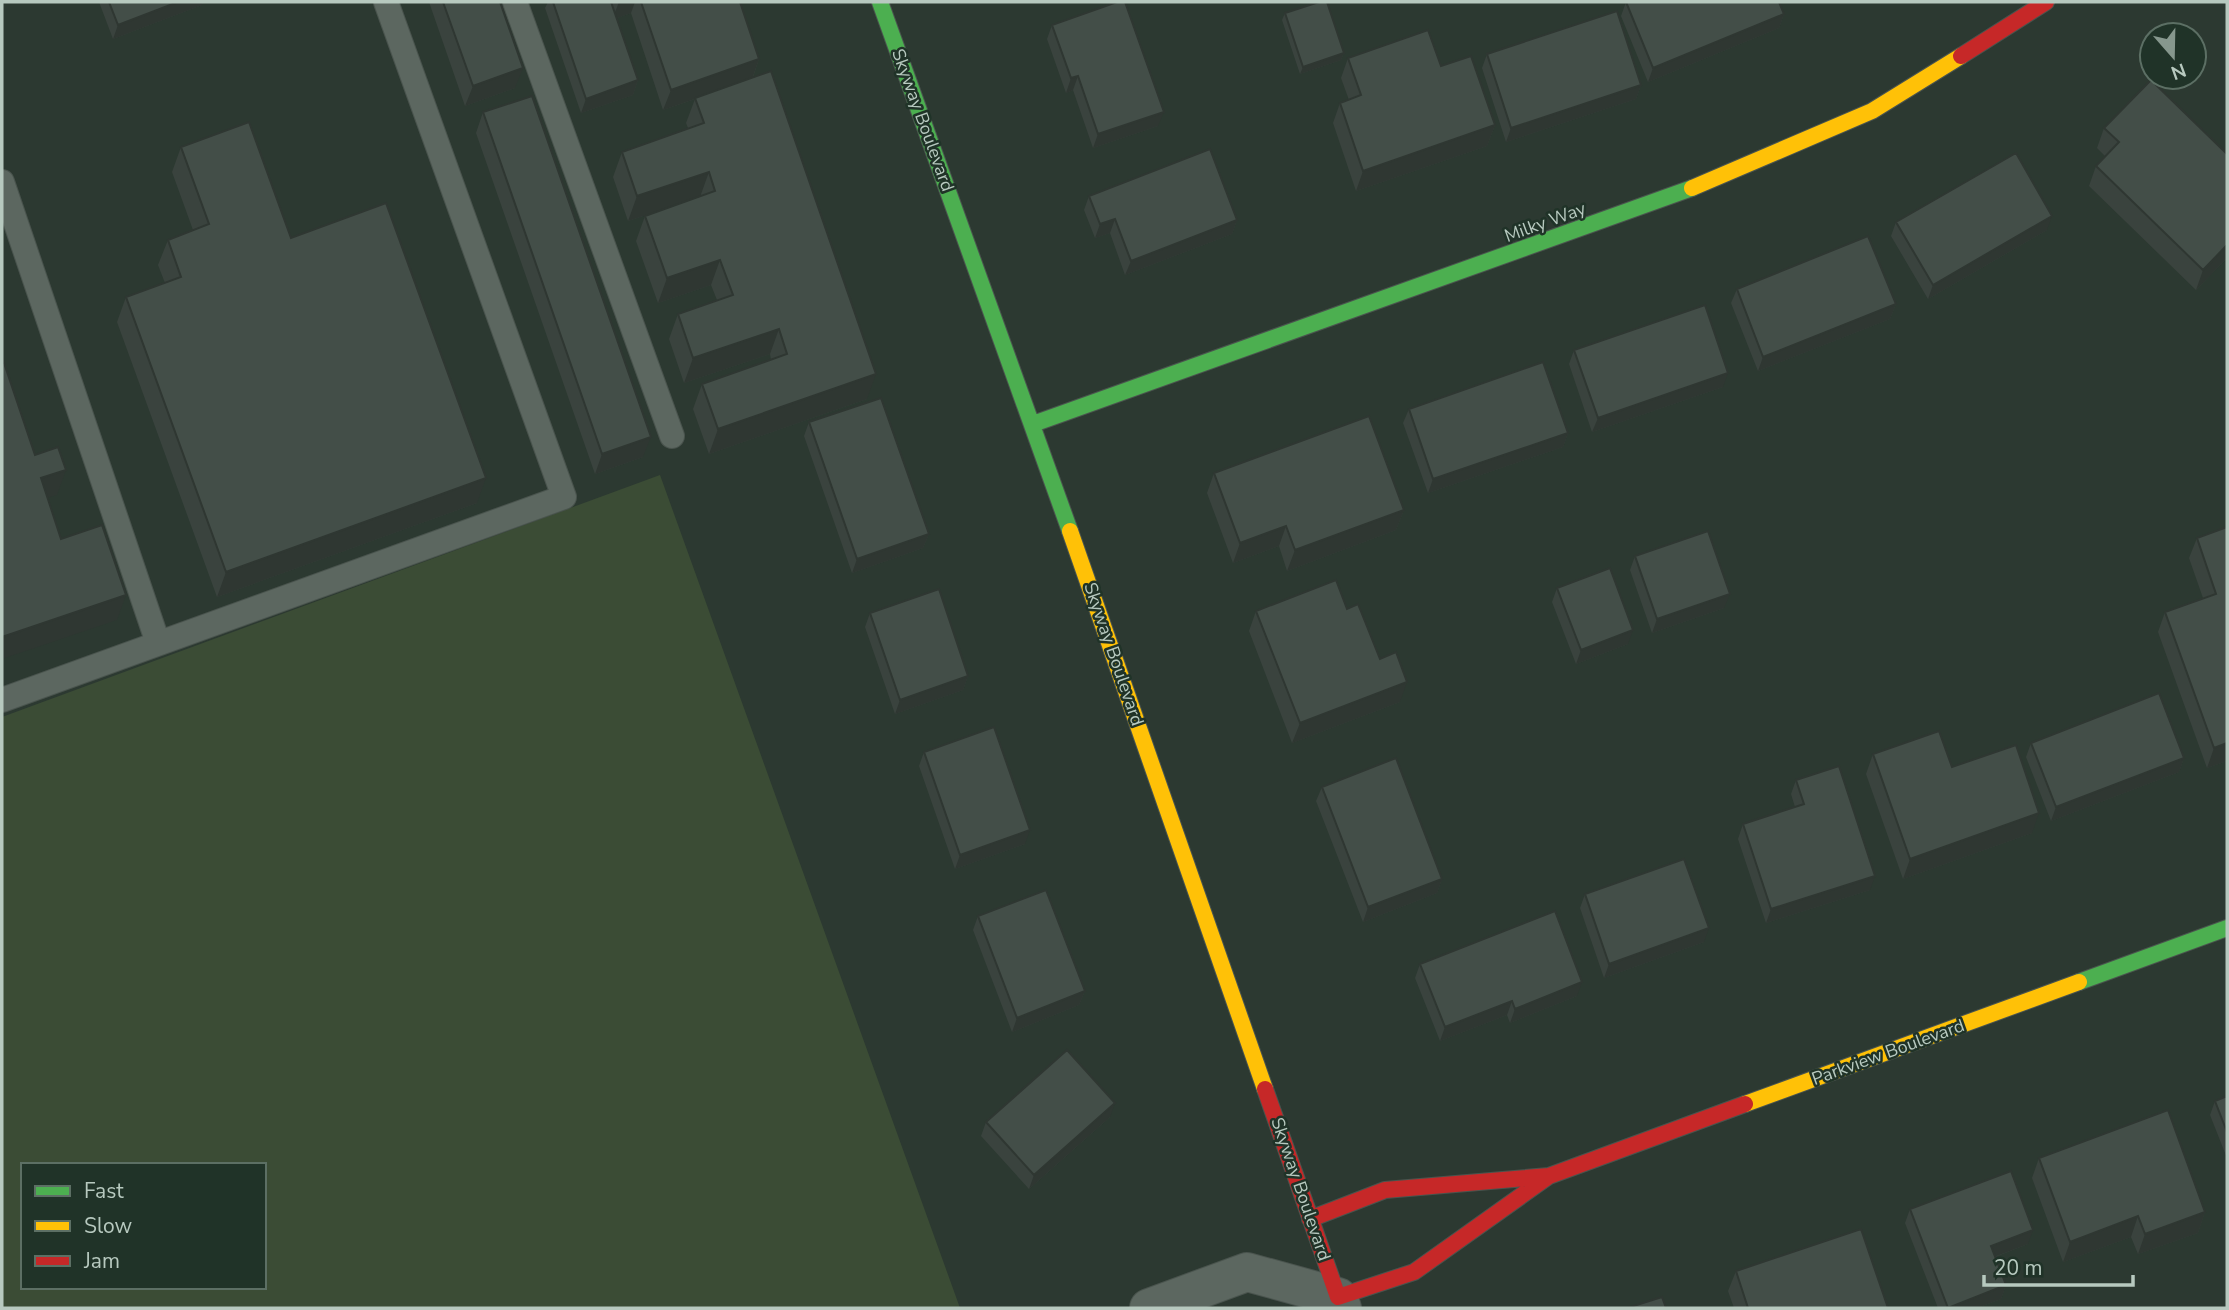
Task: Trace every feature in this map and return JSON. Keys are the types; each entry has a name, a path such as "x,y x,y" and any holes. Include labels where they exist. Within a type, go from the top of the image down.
{"street":[{"name":"Skyway Boulevard","path":"880,2 1033,424 1340,1303"},
{"name":"Milky Way","path":"1033,424 1676,195 1872,111 2046,2"},
{"name":"Parkview Boulevard","path":"1340,1303 1413,1272 1549,1176 2227,928"},
{"name":"Parkview Boulevard","path":"1310,1219 1385,1190 1549,1176"},
{"path":"1149,1308 1247,1272 1340,1303"}],"lane":[{"path":"2,700 564,497 386,2"},
{"path":"515,2 672,436"},
{"path":"2,182 158,643"}],"green space":[{"path":"660,475 960,1308 2,1308 2,717"}],"building":[{"path":"109,2 178,2 118,25"},
{"path":"443,2 500,2 523,68 473,86"},
{"path":"553,2 611,2 638,80 586,99"},
{"path":"641,2 740,2 759,59 671,90"},
{"path":"1117,2 1125,2 1164,112 1098,134 1078,76 1071,78 1052,25"},
{"path":"1327,2 1344,53 1303,67 1285,13"},
{"path":"1626,2 1779,2 1784,14 1653,68"},
{"path":"1617,11 1641,85 1511,128 1487,54"},
{"path":"1428,30 1441,66 1471,56 1495,125 1363,171 1340,103 1361,95 1348,58"},
{"path":"771,71 876,374 718,429 702,384 787,354 779,329 693,358 678,314 733,295 720,260 667,278 645,216 715,191 709,172 637,196 622,152 704,123 695,98"},
{"path":"2140,91 2162,91 2227,154 2227,245 2203,270 2096,166 2119,142 2104,128"},
{"path":"532,96 651,437 602,454 483,112"},
{"path":"249,122 291,238 386,203 486,478 226,572 126,297 181,277 168,240 209,224 181,147"},
{"path":"1210,149 1237,220 1131,261 1115,219 1100,224 1089,196"},
{"path":"2016,153 2052,216 1933,285 1896,222"},
{"path":"1868,236 1896,304 1763,357 1737,289"},
{"path":"1705,305 1728,373 1598,418 1574,350"},
{"path":"2,357 35,455 58,447 66,470 41,478 61,539 102,525 126,595 2,637"},
{"path":"1543,362 1568,433 1433,479 1409,409"},
{"path":"881,398 929,534 857,559 809,422"},
{"path":"1369,416 1404,510 1295,550 1286,526 1240,543 1214,473"},
{"path":"2227,527 2227,743 2214,748 2165,612 2216,594 2197,538"},
{"path":"1708,531 1730,594 1657,619 1635,556"},
{"path":"1610,568 1633,630 1581,650 1557,588"},
{"path":"1336,580 1347,609 1358,604 1380,659 1396,652 1407,682 1300,723 1256,611"},
{"path":"939,589 968,676 900,700 870,613"},
{"path":"2159,693 2184,758 2056,807 2031,743"},
{"path":"994,727 1030,830 960,855 924,752"},
{"path":"1939,731 1952,767 2016,745 2039,813 1910,859 1873,754"},
{"path":"1396,758 1442,879 1368,907 1322,787"},
{"path":"1839,766 1875,876 1771,909 1743,824 1804,804 1796,780"},
{"path":"1684,859 1709,928 1609,964 1585,894"},
{"path":"1046,890 1085,991 1017,1018 978,916"},
{"path":"1555,911 1582,982 1515,1009 1512,1001 1445,1027 1420,964"},
{"path":"1067,1050 1115,1103 1034,1175 986,1122"},
{"path":"2227,1096 2227,1132 2215,1101"},
{"path":"2168,1110 2205,1212 2145,1234 2138,1216 2070,1242 2039,1158"},
{"path":"2011,1171 2033,1230 1991,1246 2006,1285 1948,1308 1910,1209"},
{"path":"1861,1229 1888,1308 1748,1308 1736,1271"},
{"path":"1662,1297 1666,1308 1627,1308"}],"traffic: fast":[{"path":"880,2 1070,531"},
{"path":"1033,424 1692,188"},
{"path":"2079,982 2227,928"}],"traffic: slow":[{"path":"1692,188 1872,111 1961,56"},
{"path":"1070,531 1265,1089"},
{"path":"1745,1104 2079,982"}],"traffic: jam":[{"path":"1961,56 2046,2"},
{"path":"1265,1089 1338,1297 1414,1272 1549,1176"},
{"path":"1310,1219 1385,1190 1549,1176 1745,1104"}]}
